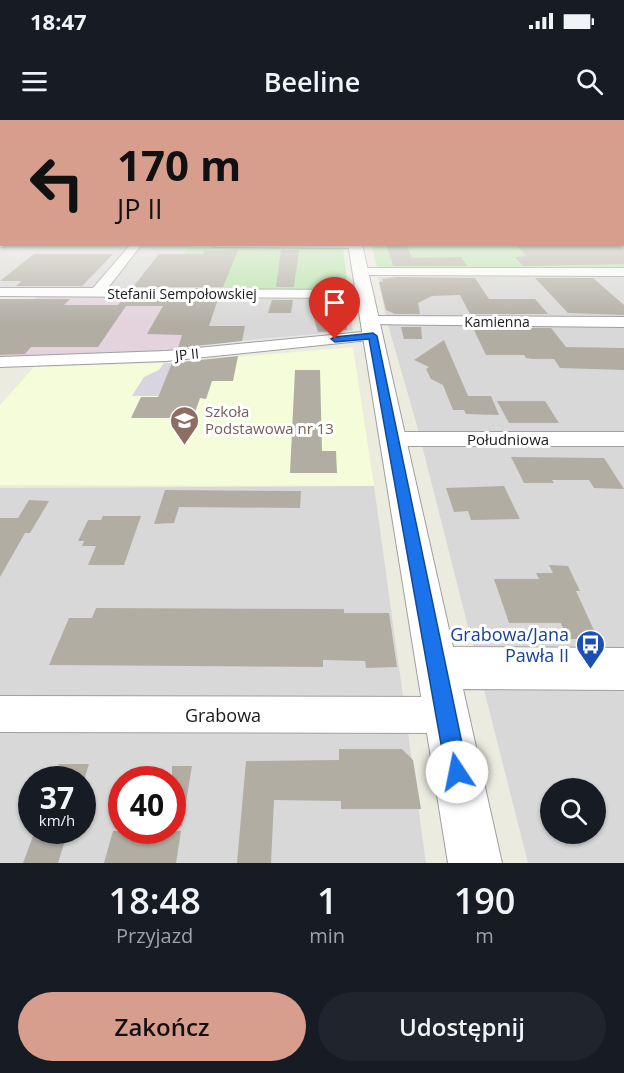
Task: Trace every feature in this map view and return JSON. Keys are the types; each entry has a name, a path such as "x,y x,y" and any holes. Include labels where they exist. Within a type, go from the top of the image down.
{"street":[{"path":"96,293 129,254"},
{"path":"357,254 475,863"},
{"name":"Stefanii Sempołowskiej","path":"0,292 96,293 624,272"},
{"name":"Kamienna","path":"371,328 624,322"},
{"name":"JP II","path":"0,362 166,356 371,328"},
{"name":"Południowa","path":"393,439 624,440"},
{"path":"437,668 624,669"},
{"name":"Grabowa","path":"0,714 446,715"}],"shaded area":[{"path":"0,254 185,254 180,262 173,262 156,289 0,288"},
{"path":"378,277 624,277 624,863 528,863 416,422 386,318"},
{"path":"42,292 207,293 185,350 0,356 0,331"},
{"path":"206,299 348,299 353,331 186,346"},
{"path":"353,331 352,336 188,350 192,345"},
{"name":"Szkoła Podstawowa nr 13","path":"353,347 374,486 0,485 0,405 34,367 164,363"},
{"path":"164,363 173,363 158,396 132,396 144,377 159,370"},
{"path":"374,486 426,863 0,863 0,488"}],"green space":[{"path":"185,254 344,254 348,289 156,289 173,262 180,262"},
{"path":"373,254 624,254 624,268 377,267"}],"building":[{"path":"34,254 113,254 82,286 16,286 22,281 0,281"},
{"path":"159,254 237,254 223,287 133,287"},
{"path":"281,254 299,254 294,287 276,287"},
{"path":"389,254 410,254 412,258 461,257 467,266 393,266"},
{"path":"524,254 624,254 624,264 523,266 515,257 526,256"},
{"path":"397,277 475,278 489,299 535,299 548,314 470,314 460,295 432,296 418,303 420,314 395,314 386,310 379,282 383,282 382,279"},
{"path":"535,278 593,278 624,305 624,315 568,313"},
{"path":"0,299 70,299 64,305 118,305 123,299 218,299 209,326 245,326 242,341 178,348 182,335 147,334 163,306 126,306 98,347 31,347 25,354 0,355"},
{"path":"272,300 293,300 291,313 268,313"},
{"path":"308,300 347,300 347,330 318,332"},
{"path":"401,327 421,327 422,339 404,339"},
{"path":"473,328 551,328 566,347 624,348 624,370 560,368 554,359 533,359 526,358 524,355 486,355"},
{"path":"444,340 468,396 491,396 499,415 466,414 464,410 453,410 443,385 431,379 426,369 429,367 414,360"},
{"path":"238,356 233,381 212,381 206,399 200,398 193,418 131,418 141,397 158,397 172,363"},
{"path":"295,370 320,370 322,451 336,451 337,473 290,473"},
{"path":"497,401 545,401 559,423 509,423"},
{"path":"511,457 604,458 624,489 594,488 589,480 524,483"},
{"path":"504,486 520,519 471,520 468,511 454,512 446,488"},
{"path":"165,490 301,491 300,508 179,507 174,523 154,524"},
{"path":"29,500 49,501 30,533 25,533 0,577 0,518 18,518"},
{"path":"103,516 141,516 124,565 88,565 96,546 82,546 84,541 78,541 88,520 101,520"},
{"path":"549,565 568,566 580,591 576,591 598,639 567,639 561,623 509,623 494,579 539,579 536,573 553,573"},
{"path":"96,608 344,609 344,613 389,613 397,667 366,668 365,661 323,660 323,667 49,665 69,618 92,618"},
{"path":"339,749 402,749 413,760 421,809 341,809 341,801 274,800 271,863 237,863 246,761 339,760"},
{"path":"59,764 89,764 88,766 58,766"},
{"path":"186,766 192,766 186,802"},
{"path":"30,844 64,844 58,863 23,863"},
{"path":"109,844 179,844 176,863 104,863"}],"place":[{"name":"Szkoła Podstawowa nr 13","path":"184,446"},
{"name":"Grabowa/Jana Pawła II","path":"590,670"}],"route":[{"path":"335,339 373,336 457,772"}]}
